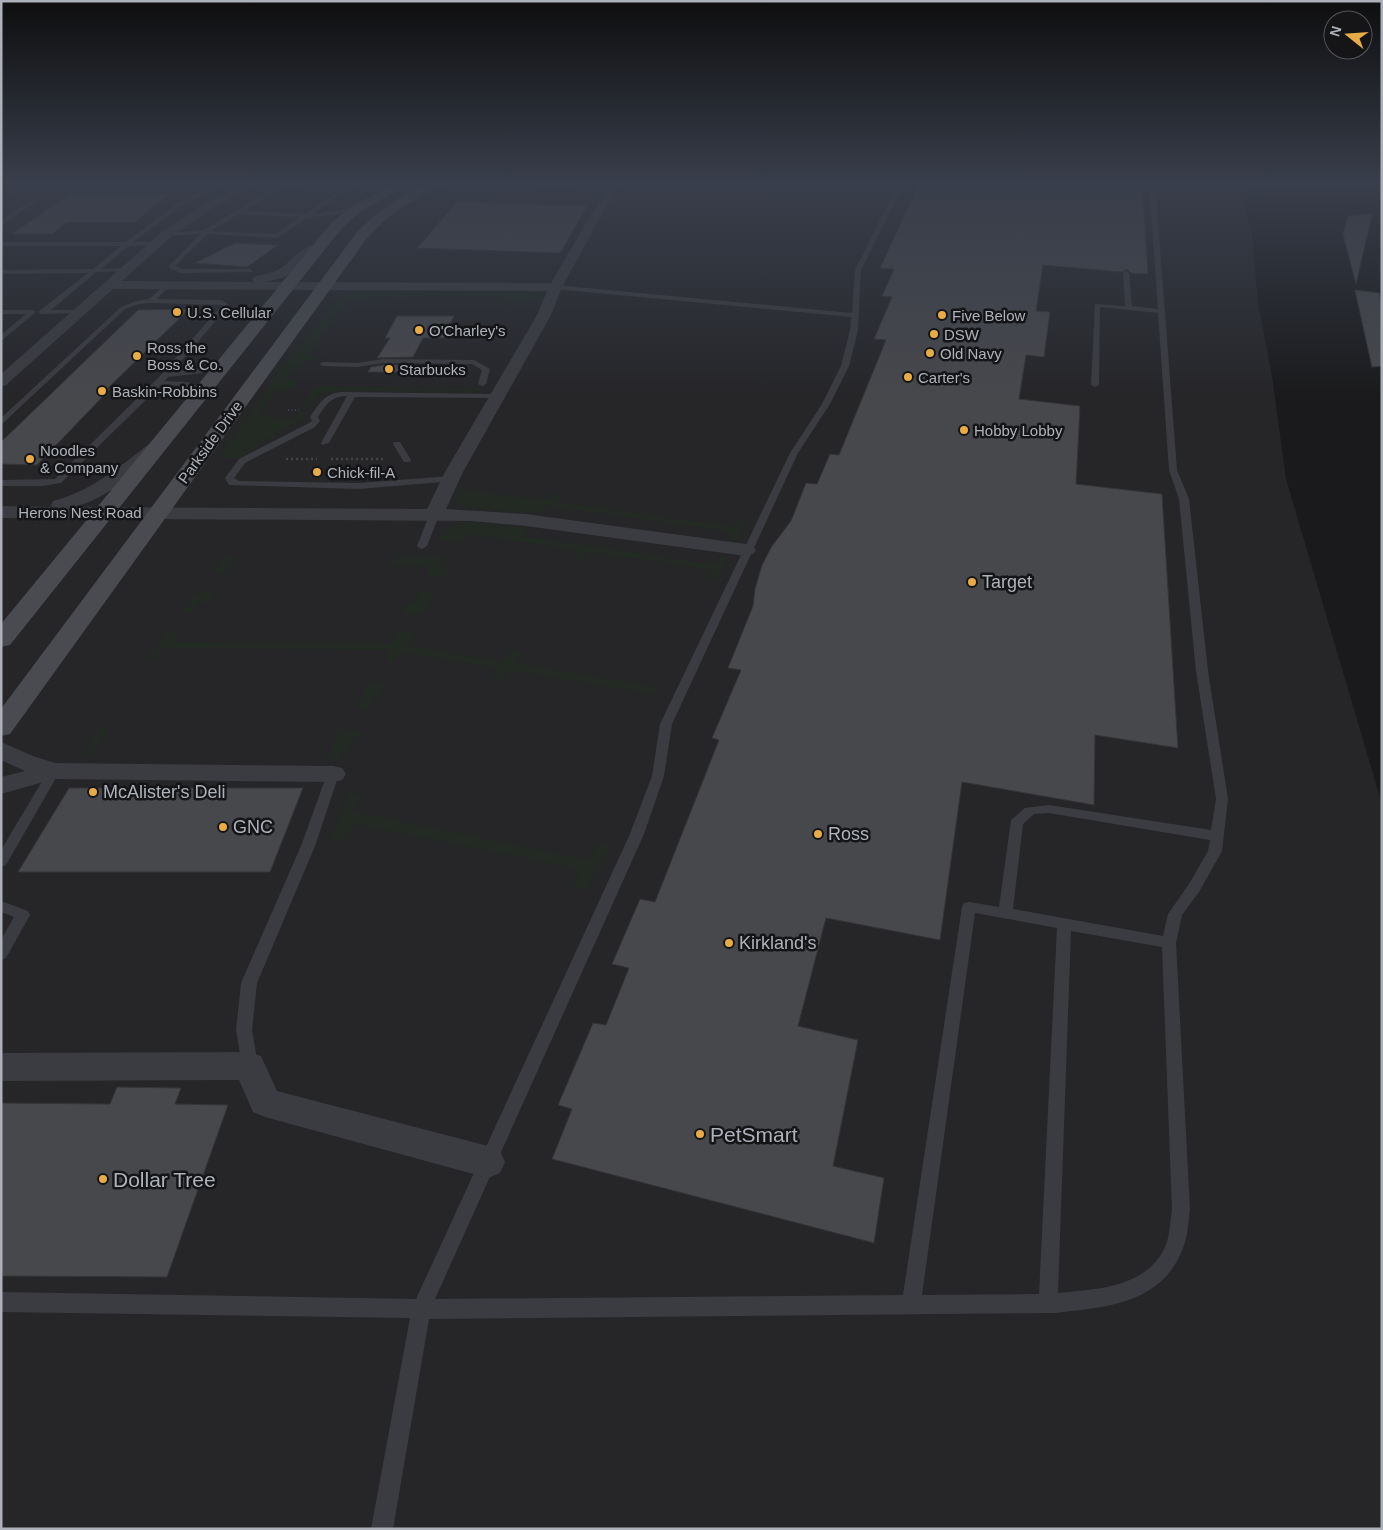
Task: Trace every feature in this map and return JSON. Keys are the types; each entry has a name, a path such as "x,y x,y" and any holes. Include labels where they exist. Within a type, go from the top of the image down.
{"street":[{"path":"4,377 81,312 146,253"},
{"path":"217,285 274,276 287,270 299,257 307,253"},
{"path":"1,640 9,622 103,512 314,253"},
{"name":"Parkside Drive","path":"1,728 350,253"},
{"path":"435,513 451,479 544,316 556,287 575,253"},
{"path":"111,285 556,287"},
{"path":"28,512 66,504 91,495 111,484 155,448"},
{"name":"Herons Nest Road","path":"1,512 435,513 526,520 746,550"},
{"path":"1,750 24,762 54,772"},
{"path":"1,786 54,772 333,774"},
{"path":"1,1067 250,1066 265,1102 488,1162"}],"lane":[{"path":"44,312 114,253"},
{"path":"185,253 172,267 176,270 250,271"},
{"path":"382,1529 421,1309 637,834 658,776 666,724 697,661 746,550 794,453 826,404 841,376 852,340 858,270 866,253"},
{"path":"1,1302 421,1309 1048,1303 1116,1296 1142,1286 1161,1270 1173,1250 1181,1210 1169,943 1175,914 1215,851 1222,799 1202,671 1184,499 1174,470 1156,253"},
{"path":"1,272 128,270"},
{"path":"151,301 190,271"},
{"path":"1126,273 1129,308"},
{"path":"556,287 854,315"},
{"path":"1,423 123,308 138,302 151,301 222,302 226,305 158,383 58,481 1,483"},
{"path":"1095,385 1097,306 1160,311"},
{"path":"1,312 81,312"},
{"path":"1,339 33,312"},
{"path":"1,327 15,327"},
{"path":"323,364 357,365 383,361 474,362 486,369 482,384"},
{"path":"165,375 189,374 208,370 223,364"},
{"path":"158,383 187,384 201,391"},
{"path":"451,479 359,486 240,484 229,481 238,464 263,449 312,425 316,420 314,417 327,398 337,394 351,396 497,396"},
{"path":"325,443 351,396"},
{"path":"397,444 407,460"},
{"path":"422,546 435,513"},
{"path":"1,862 54,772"},
{"path":"250,1066 244,1030 249,983 308,846 333,774"},
{"path":"1006,914 1016,823 1022,814 1029,811 1048,809 1218,836"},
{"path":"1,906 23,915 1,954"},
{"path":"911,1305 968,907 1169,943"},
{"path":"1048,1303 1064,924"}],"path":[{"path":"246,459 407,460"}],"shaded area":[{"path":"1,253 1254,253 1258,303 1272,376 1286,479 1382,804 1382,1529 1,1529"},
{"path":"356,290 532,291 538,292 544,298 499,303 500,296 366,297 362,301 346,302 309,357 322,358 317,361 306,360 286,379 297,381 293,387 286,391 275,391 258,416 271,416 272,420 293,420 300,412 307,412 303,418 260,443 243,458 218,458 292,354 343,295"},
{"path":"318,387 483,388 480,392 334,391 319,394 309,409 301,409 313,389"},
{"path":"467,481 462,489 548,501 554,493 563,494 557,502 736,527 741,519 746,521 738,540 735,542 729,540 733,532 545,506 539,514 470,508 460,505 454,498 461,484"},
{"path":"467,522 528,528 522,536 717,565 722,555 729,557 718,579 715,580 710,579 714,570 589,552 582,562 572,560 578,550 467,534 458,543 441,540 440,537 450,527"},
{"path":"230,555 236,556 225,574 214,573 219,560"},
{"path":"398,556 444,557 447,558 440,567 448,568 440,577 428,577 427,565 392,566 394,559"},
{"path":"207,590 214,593 208,602 198,602 192,612 183,613 196,594"},
{"path":"423,592 436,594 420,614 403,613 406,603 416,603 419,594"},
{"path":"169,630 180,630 174,642 391,644 397,630 416,633 407,646 502,662 510,651 522,651 516,663 657,687 653,694 510,670 502,680 497,682 491,679 498,668 401,652 392,662 387,663 389,650 160,648 152,660 145,660"},
{"path":"368,682 384,684 385,686 367,708 360,710 358,707"},
{"path":"103,727 108,728 108,730 93,755 84,756 98,730"},
{"path":"340,729 361,732 337,762 327,760"},
{"path":"349,793 363,795 351,811 589,860 598,846 608,845 608,850 587,890 572,888 581,869 354,824 343,841 333,839 332,835"}],"building":[{"path":"214,253 266,253 247,267 195,263"},
{"path":"887,253 1147,253 1148,274 1131,273 1127,269 1122,272 1043,265 1036,311 1050,312 1044,357 1026,355 1019,399 1080,406 1076,484 1162,494 1178,748 1095,735 1094,805 962,782 940,940 826,918 798,1026 858,1040 833,1166 884,1178 874,1243 552,1159 572,1109 558,1105 593,1023 606,1025 629,968 612,964 640,899 655,902 719,740 712,738 741,670 728,668 753,606 755,589 762,565 772,546 791,521 806,483 817,484 830,454 839,455 886,340 874,339 892,297 882,296 894,269 880,268"},
{"path":"1348,253 1363,253 1356,284"},
{"path":"1355,290 1379,293 1382,302 1382,366 1372,367"},
{"path":"189,309 107,389 110,389 37,465 1,464 1,442 138,310"},
{"name":"O'Charley's","path":"397,316 454,316 444,338 423,338 413,357 377,358 390,338 385,338"},
{"name":"Starbucks","path":"409,365 406,372 368,372 371,367"},
{"path":"69,788 303,788 270,872 18,872"},
{"path":"117,1087 181,1088 175,1104 228,1105 167,1277 1,1276 1,1103 110,1104"}],"place":[{"name":"U.S. Cellular","path":"177,312"},
{"name":"Five Below","path":"942,315"},
{"name":"O'Charley's","path":"419,330"},
{"name":"DSW","path":"934,334"},
{"name":"Old Navy","path":"930,353"},
{"name":"Ross the Boss & Co.","path":"137,356"},
{"name":"Starbucks","path":"389,369"},
{"name":"Carter's","path":"908,377"},
{"name":"Baskin-Robbins","path":"102,391"},
{"name":"Hobby Lobby","path":"964,430"},
{"name":"Noodles & Company","path":"30,459"},
{"name":"Chick-fil-A","path":"317,472"},
{"name":"Target","path":"972,582"},
{"name":"McAlister's Deli","path":"93,792"},
{"name":"GNC","path":"223,827"},
{"name":"Ross","path":"818,834"},
{"name":"Kirkland's","path":"729,943"},
{"name":"PetSmart","path":"700,1134"},
{"name":"Dollar Tree","path":"103,1179"}]}
